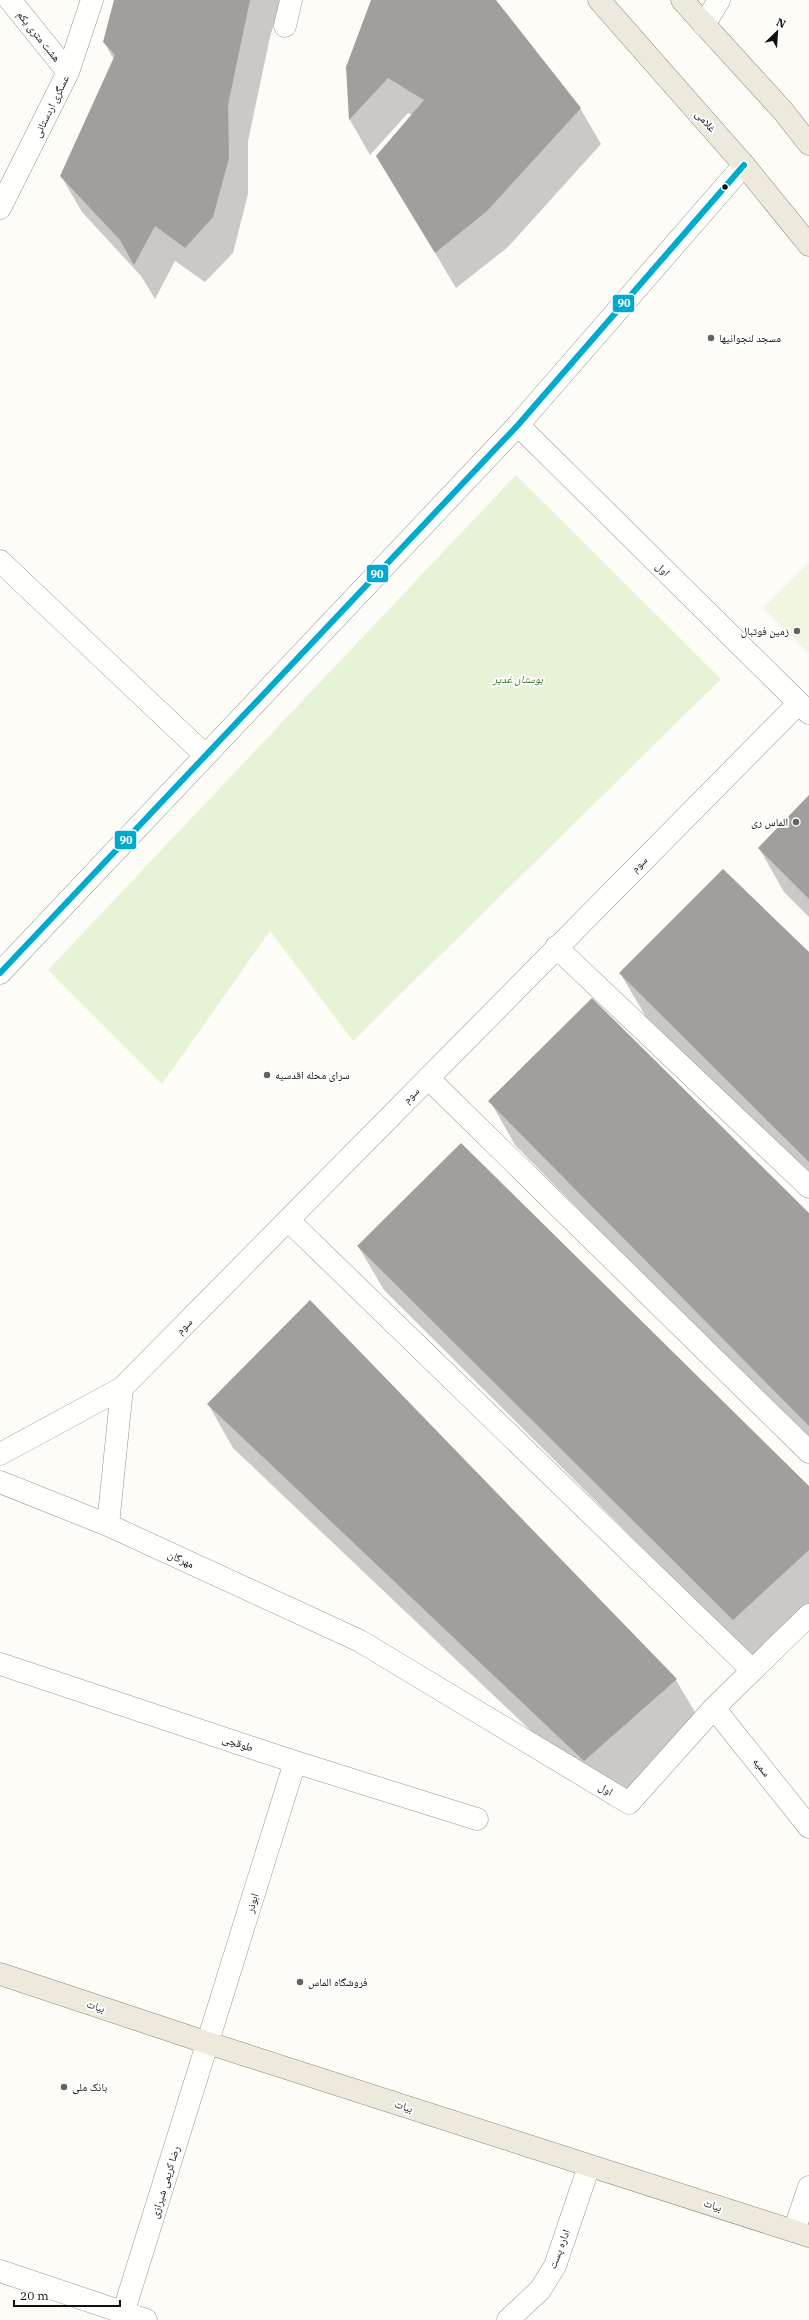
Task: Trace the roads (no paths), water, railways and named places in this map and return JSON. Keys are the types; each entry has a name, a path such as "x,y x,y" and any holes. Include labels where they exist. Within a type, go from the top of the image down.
{"main road":[{"name":"غلامی","path":"599,0 744,165 809,245"},
{"path":"682,0 783,111 809,144"},
{"name":"بیات","path":"0,1974 208,2043 802,2233"}],"street":[{"name":"هشت متری یکم","path":"10,0 68,72"},
{"name":"عسگری اردستانی","path":"0,208 68,72 92,0"},
{"path":"285,26 291,0"},
{"path":"704,25 719,0"},
{"path":"0,973 518,424 744,165"},
{"name":"اول","path":"518,424 804,708"},
{"path":"0,561 205,756"},
{"name":"سوم","path":"0,1454 122,1388 556,947 804,708"},
{"path":"556,947 809,1188"},
{"path":"428,1078 809,1452"},
{"path":"288,1220 752,1670"},
{"path":"108,1525 122,1388"},
{"name":"مهرگان","path":"0,1482 108,1525 360,1641"},
{"name":"اول","path":"360,1641 629,1803 714,1708 809,1614"},
{"name":"طوقچی","path":"0,1664 295,1762 477,1818"},
{"name":"سمیه","path":"714,1708 809,1827"},
{"name":"ابوذر","path":"208,2043 295,1762"},
{"name":"رضا کریمی شیرازی","path":"122,2316 208,2043"},
{"name":"اداره پست","path":"508,2320 540,2290 555,2266 589,2166"},
{"path":"802,2233 809,2187"},
{"path":"0,2271 122,2316 146,2320"}],"place":[{"name":"مسجد لنجوانیها","path":"711,338"},
{"name":"زمین فوتبال","path":"797,631"},
{"name":"الماس ری","path":"796,822"},
{"name":"سرای محله اقدسیه","path":"267,1075"},
{"name":"فروشگاه الماس","path":"300,1982"},
{"name":"بانک ملی","path":"64,2087"}],"park label":[{"name":"بوستان غدیر","path":"518,679"}]}
